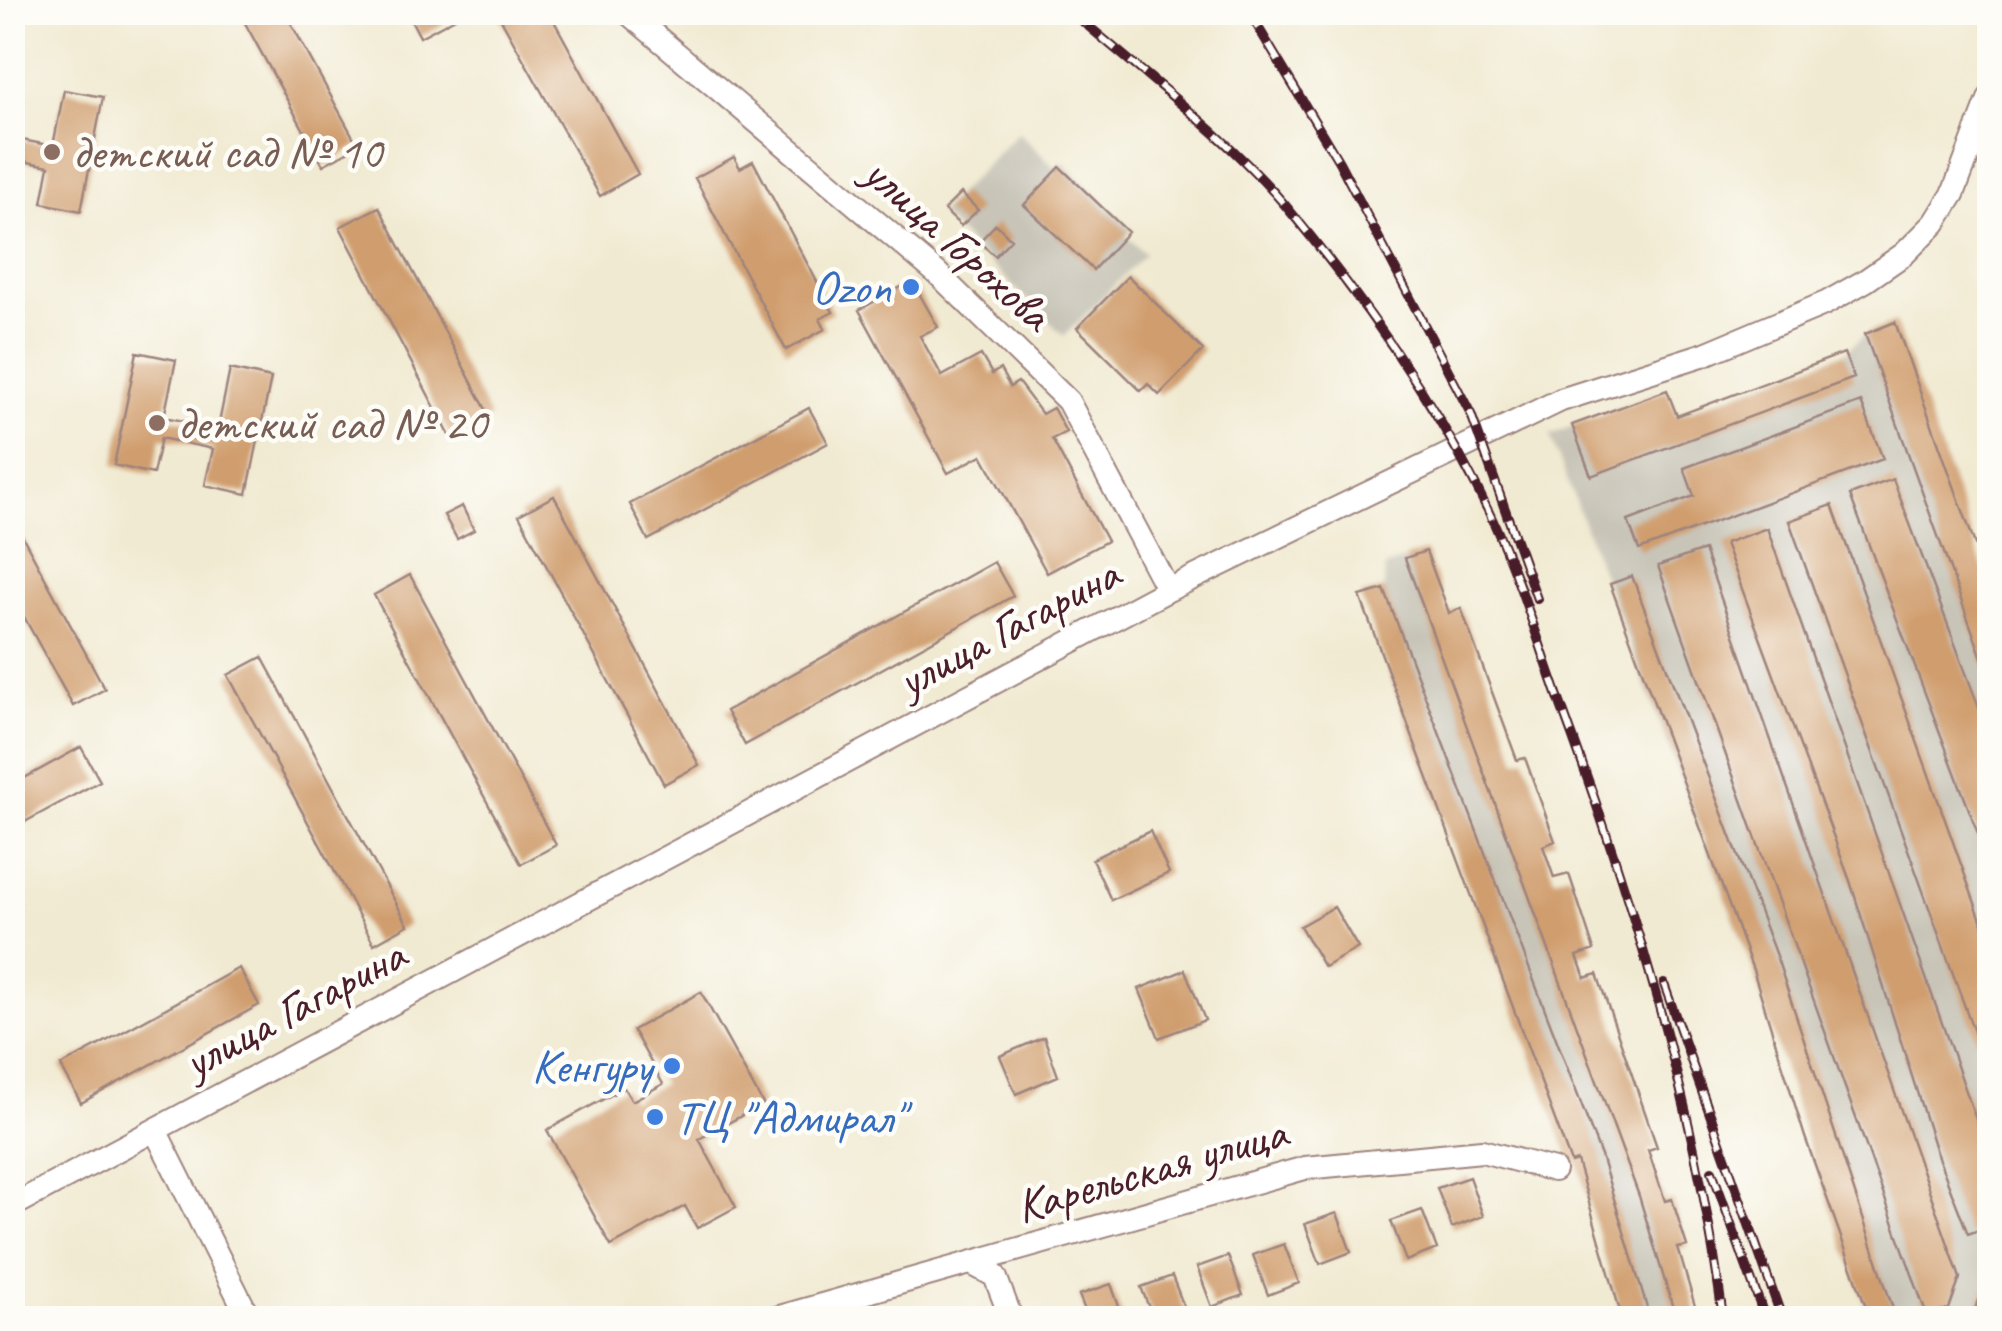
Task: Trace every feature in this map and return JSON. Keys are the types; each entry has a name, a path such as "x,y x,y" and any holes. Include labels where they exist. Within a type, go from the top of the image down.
{"street":[{"name":"улица Горохова","path":"627,12 938,274 1068,401 1168,590"},
{"name":"улица Гагарина","path":"12,1206 1168,590 1561,400 1705,354 1866,281 1904,254 1935,222 1953,194 1990,97"},
{"path":"156,1130 250,1318"},
{"name":"Карельская улица","path":"778,1318 1305,1168 1482,1150 1554,1170"},
{"path":"971,1263 995,1276 1011,1318"}],"shaded area":[{"path":"1018,132 1055,168 1062,162 1132,230 1126,236 1145,254 1064,336 939,213"},
{"path":"1895,322 1989,586 1989,1318 1870,1318 1805,1137 1753,970 1550,435 1667,390 1677,415 1844,353 1865,334"},
{"path":"1426,551 1449,613 1461,608 1517,760 1525,758 1555,841 1543,847 1554,878 1569,874 1594,950 1577,956 1585,977 1597,974 1657,1147 1648,1151 1665,1201 1672,1199 1687,1246 1679,1249 1697,1313 1677,1318 1622,1318 1577,1161 1571,1163 1360,596 1384,589 1385,567"}],"building":[{"path":"239,12 285,12 358,146 323,165"},
{"path":"407,12 452,12 455,18 420,37"},
{"path":"497,12 549,12 638,174 600,196"},
{"name":"детский сад № 10","path":"64,90 103,97 81,211 42,203 49,166 12,159 12,138 53,146"},
{"path":"734,157 740,168 753,161 833,312 820,319 825,329 786,350 695,178"},
{"path":"1060,167 1128,232 1093,270 1024,205"},
{"path":"961,193 978,210 961,226 944,210"},
{"path":"379,207 490,417 451,438 340,227"},
{"path":"996,224 1011,239 995,256 979,242"},
{"path":"1128,276 1203,350 1159,395 1148,384 1141,391 1077,328"},
{"path":"912,281 938,327 920,336 942,376 981,355 992,374 1000,369 1010,387 1018,382 1042,414 1053,408 1066,432 1052,439 1107,541 1047,573 982,455 948,473 859,310"},
{"path":"1895,322 1990,586 1990,680 1865,334"},
{"name":"детский сад № 20","path":"137,352 176,360 164,417 218,428 230,369 271,378 247,494 205,485 213,449 161,438 153,474 114,465"},
{"path":"1844,353 1854,378 1591,476 1572,425 1667,390 1677,416"},
{"path":"1861,402 1883,459 1639,550 1628,521 1694,496 1684,468"},
{"path":"809,408 828,443 648,540 630,504"},
{"path":"1893,479 1990,737 1990,865 1850,495"},
{"path":"554,496 699,765 664,784 519,515"},
{"path":"1832,505 1990,945 1990,1076 1789,521"},
{"path":"462,506 474,530 457,539 444,515"},
{"path":"12,517 105,689 73,706 12,595"},
{"path":"1767,528 1990,1159 1990,1226 1968,1234 1936,1152 1850,881 1725,543"},
{"path":"1704,550 1960,1278 1949,1309 1927,1316 1658,566"},
{"path":"1426,551 1449,613 1461,608 1517,760 1525,758 1555,841 1543,846 1554,878 1569,874 1594,950 1577,956 1585,978 1597,974 1657,1147 1648,1150 1665,1201 1672,1199 1687,1246 1678,1248 1697,1313 1676,1318 1639,1196 1405,558"},
{"path":"994,562 1013,596 745,745 726,711"},
{"path":"410,575 556,845 521,864 374,595"},
{"path":"1632,576 1778,961 1896,1318 1870,1318 1805,1137 1753,970 1610,584"},
{"path":"1384,589 1601,1156 1650,1318 1622,1318 1577,1161 1571,1163 1360,596"},
{"path":"262,657 408,925 374,944 228,675"},
{"path":"81,747 100,781 12,829 12,785"},
{"path":"1150,831 1169,873 1111,900 1092,859"},
{"path":"1334,907 1358,948 1324,967 1300,926"},
{"path":"239,968 259,1005 81,1103 61,1066"},
{"path":"1185,970 1205,1020 1159,1038 1139,989"},
{"name":"ТЦ \"Адмирал\"","path":"701,992 763,1104 699,1139 736,1207 697,1228 685,1206 611,1246 547,1130 624,1088 632,1101 663,1084 633,1030"},
{"path":"1044,1037 1058,1076 1016,1094 1000,1056"},
{"path":"1469,1177 1483,1216 1452,1228 1437,1188"},
{"path":"1422,1210 1437,1249 1406,1261 1391,1221"},
{"path":"1337,1213 1351,1252 1320,1264 1305,1224"},
{"path":"1284,1244 1299,1283 1268,1295 1253,1255"},
{"path":"1228,1256 1243,1295 1212,1307 1197,1267"},
{"path":"1172,1276 1187,1315 1153,1318 1141,1287"},
{"path":"1990,1279 1990,1318 1970,1318"},
{"path":"1111,1284 1123,1318 1088,1318 1079,1295"}],"railway":[{"path":"1072,12 1210,129 1285,205 1399,356 1449,437 1493,521 1588,780 1659,1007 1697,1161 1723,1318"},
{"path":"1249,12 1339,162 1471,414 1537,599"},
{"path":"1664,984 1782,1318"},
{"path":"1712,1171 1765,1318"}],"place":[{"name":"детский сад № 10","path":"52,152"},
{"name":"Ozon","path":"911,287"},
{"name":"детский сад № 20","path":"157,423"},
{"name":"Кенгуру","path":"672,1066"},
{"name":"ТЦ \"Адмирал\"","path":"655,1117"}]}
